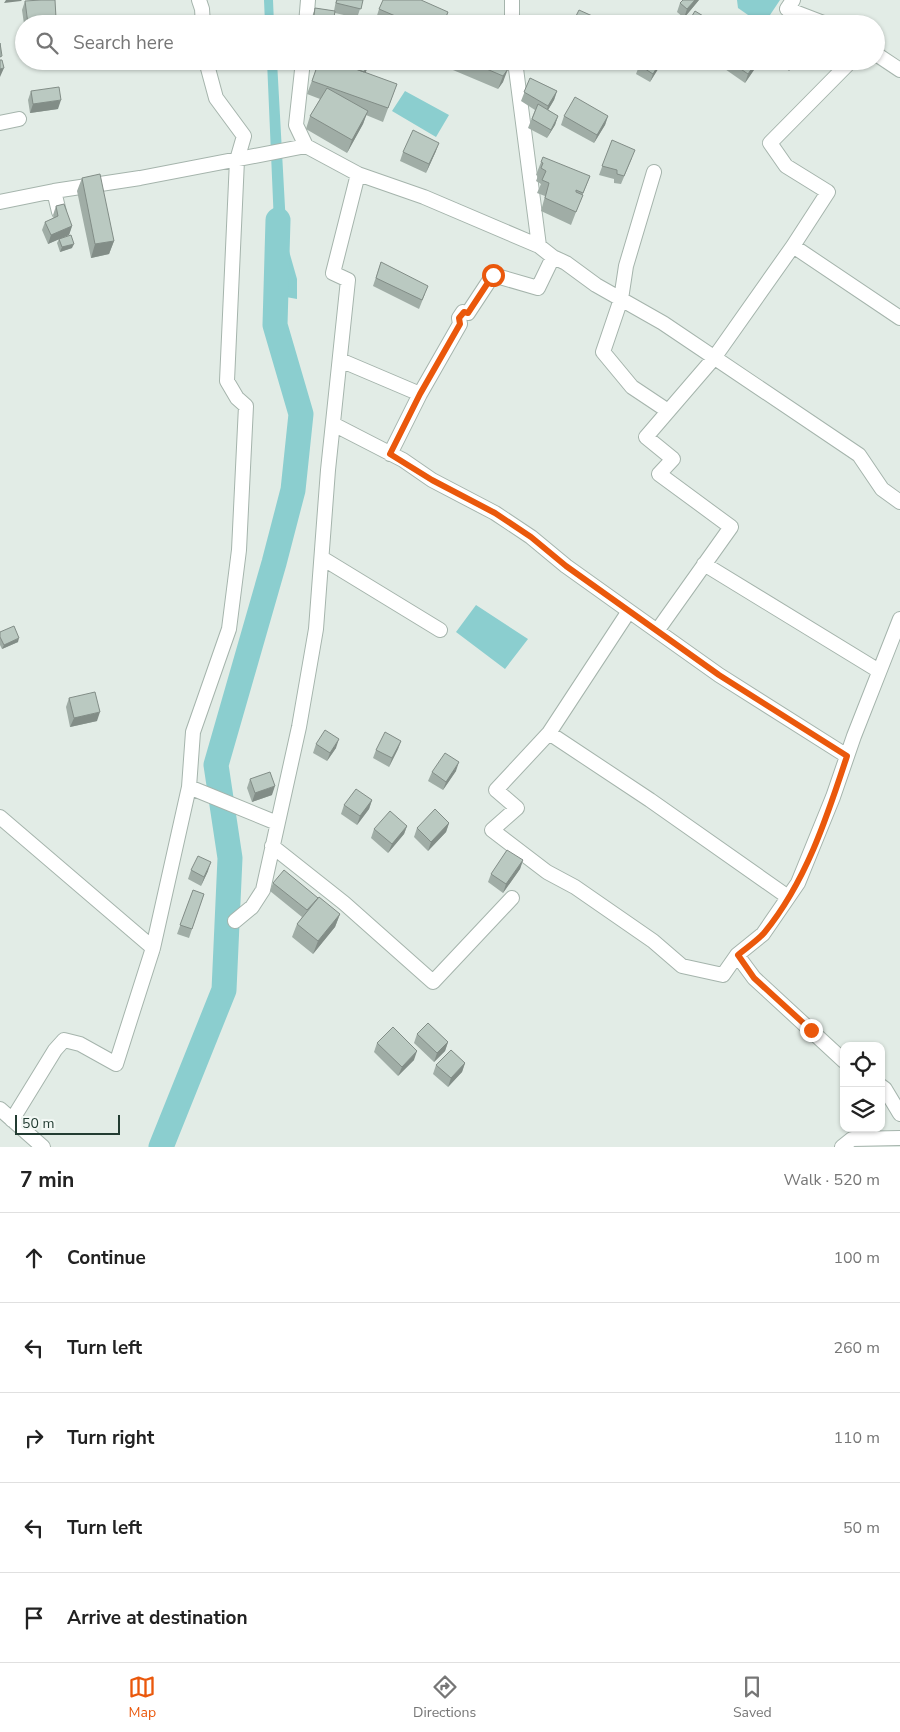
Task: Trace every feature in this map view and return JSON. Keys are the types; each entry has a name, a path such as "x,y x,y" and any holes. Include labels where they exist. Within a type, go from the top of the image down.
{"street":[{"path":"199,0 202,15"},
{"path":"307,15 308,0"},
{"path":"512,0 512,15"},
{"path":"793,0 787,9 803,15"},
{"path":"885,60 900,70"},
{"path":"12,1120 55,1050 64,1040 80,1044 116,1064 153,948 189,787 193,732 229,629 239,550 246,406 237,398 227,381 237,160 244,136 216,98 208,70"},
{"path":"302,70 296,125 306,146 358,174 424,197 539,246 596,285 663,323 859,455 882,489 900,502"},
{"path":"516,70 539,246"},
{"path":"657,631 731,527 659,474 673,460 646,437 714,358 793,246 828,192 786,166 770,143 842,70"},
{"path":"0,124 19,120"},
{"path":"0,202 54,190 140,178 306,146"},
{"path":"654,172 626,266 621,300 603,352 632,387 668,411"},
{"path":"235,921 252,907 263,890 304,700 316,629 328,470 348,280 333,272 358,174"},
{"path":"54,190 59,212"},
{"path":"793,246 900,318"},
{"path":"390,454 420,394 460,324 459,318 464,312 468,313 493,275 538,288 553,257"},
{"path":"340,360 420,394"},
{"path":"333,424 502,518 531,537 566,566 719,675 847,756"},
{"path":"322,558 440,630"},
{"path":"704,564 879,671"},
{"path":"629,611 549,733 496,790 517,808 492,830 546,872 575,887 653,940 682,966 723,975 738,955 763,934 798,883 833,797 900,618"},
{"path":"549,733 650,800 788,897"},
{"path":"189,787 278,823"},
{"path":"0,818 153,948"},
{"path":"272,846 344,904 433,982 512,898"},
{"path":"738,955 754,978 840,1057"},
{"path":"882,1087 900,1114"},
{"path":"0,1109 43,1147"},
{"path":"842,1147 852,1139 900,1138"}],"water":[{"path":"264,0 273,0 274,15 265,15"},
{"path":"737,0 780,0 770,15 748,15 738,8"},
{"path":"267,70 277,70 287,244 297,279 297,299 286,297 287,280 275,247"},
{"path":"405,91 449,115 436,137 392,111"},
{"path":"476,605 528,639 505,669 456,632"}],"building":[{"path":"55,0 56,15 27,15 25,1"},
{"path":"337,0 363,0 361,9 336,3"},
{"path":"383,0 421,0 448,12 447,15 393,15 379,9"},
{"path":"683,0 695,0 687,9 680,3"},
{"path":"315,8 335,11 334,15 314,15"},
{"path":"579,10 590,15 576,15"},
{"path":"695,11 702,15 693,15"},
{"path":"0,60 2,60 4,68 0,69"},
{"path":"316,70 359,70 397,84 388,108 312,81"},
{"path":"489,70 507,70 503,76"},
{"path":"647,70 655,70 653,74"},
{"path":"742,70 751,70 748,74"},
{"path":"530,78 557,91 548,106 524,92"},
{"path":"59,87 61,100 33,104 31,91"},
{"path":"327,88 368,111 352,140 310,116"},
{"path":"575,97 608,116 597,135 564,116"},
{"path":"538,104 558,116 551,130 532,119"},
{"path":"413,130 439,143 429,164 403,152"},
{"path":"612,140 635,150 624,176 617,174 617,170 602,166"},
{"path":"543,157 590,176 583,193 576,190 576,192 583,195 576,212 545,198 549,183 542,180 546,171 541,168"},
{"path":"100,174 114,241 95,244 82,178"},
{"path":"64,204 72,226 51,235 45,222 58,216 56,206"},
{"path":"71,235 74,244 62,247 59,239"},
{"path":"381,262 428,286 422,300 376,278"},
{"path":"14,626 19,638 4,645 0,632"},
{"path":"95,692 100,712 74,718 69,698"},
{"path":"325,730 339,739 330,753 316,744"},
{"path":"385,732 401,741 392,758 376,750"},
{"path":"445,753 459,762 446,782 432,772"},
{"path":"270,772 275,786 255,793 250,779"},
{"path":"356,789 372,800 360,816 344,805"},
{"path":"435,809 449,823 431,842 417,828"},
{"path":"390,811 407,826 392,844 374,829"},
{"path":"507,850 523,860 506,884 491,874"},
{"path":"198,856 211,862 204,877 191,870"},
{"path":"284,870 318,898 307,910 273,883"},
{"path":"193,890 204,894 192,929 180,925"},
{"path":"319,897 340,914 318,941 297,924"},
{"path":"428,1023 448,1042 437,1053 417,1034"},
{"path":"393,1027 417,1051 402,1067 377,1043"},
{"path":"451,1050 465,1063 451,1078 436,1065"}],"waterway":[{"path":"161,1147 224,990 230,858 216,765 293,490 301,414 275,325 278,220"}],"route":[{"path":"493,275 468,313 464,312 459,318 460,324 420,394 390,454 403,460 432,480 495,513 531,537 566,566 719,675 847,756 833,797 798,883 763,934 738,955 754,978 811,1030"}]}
